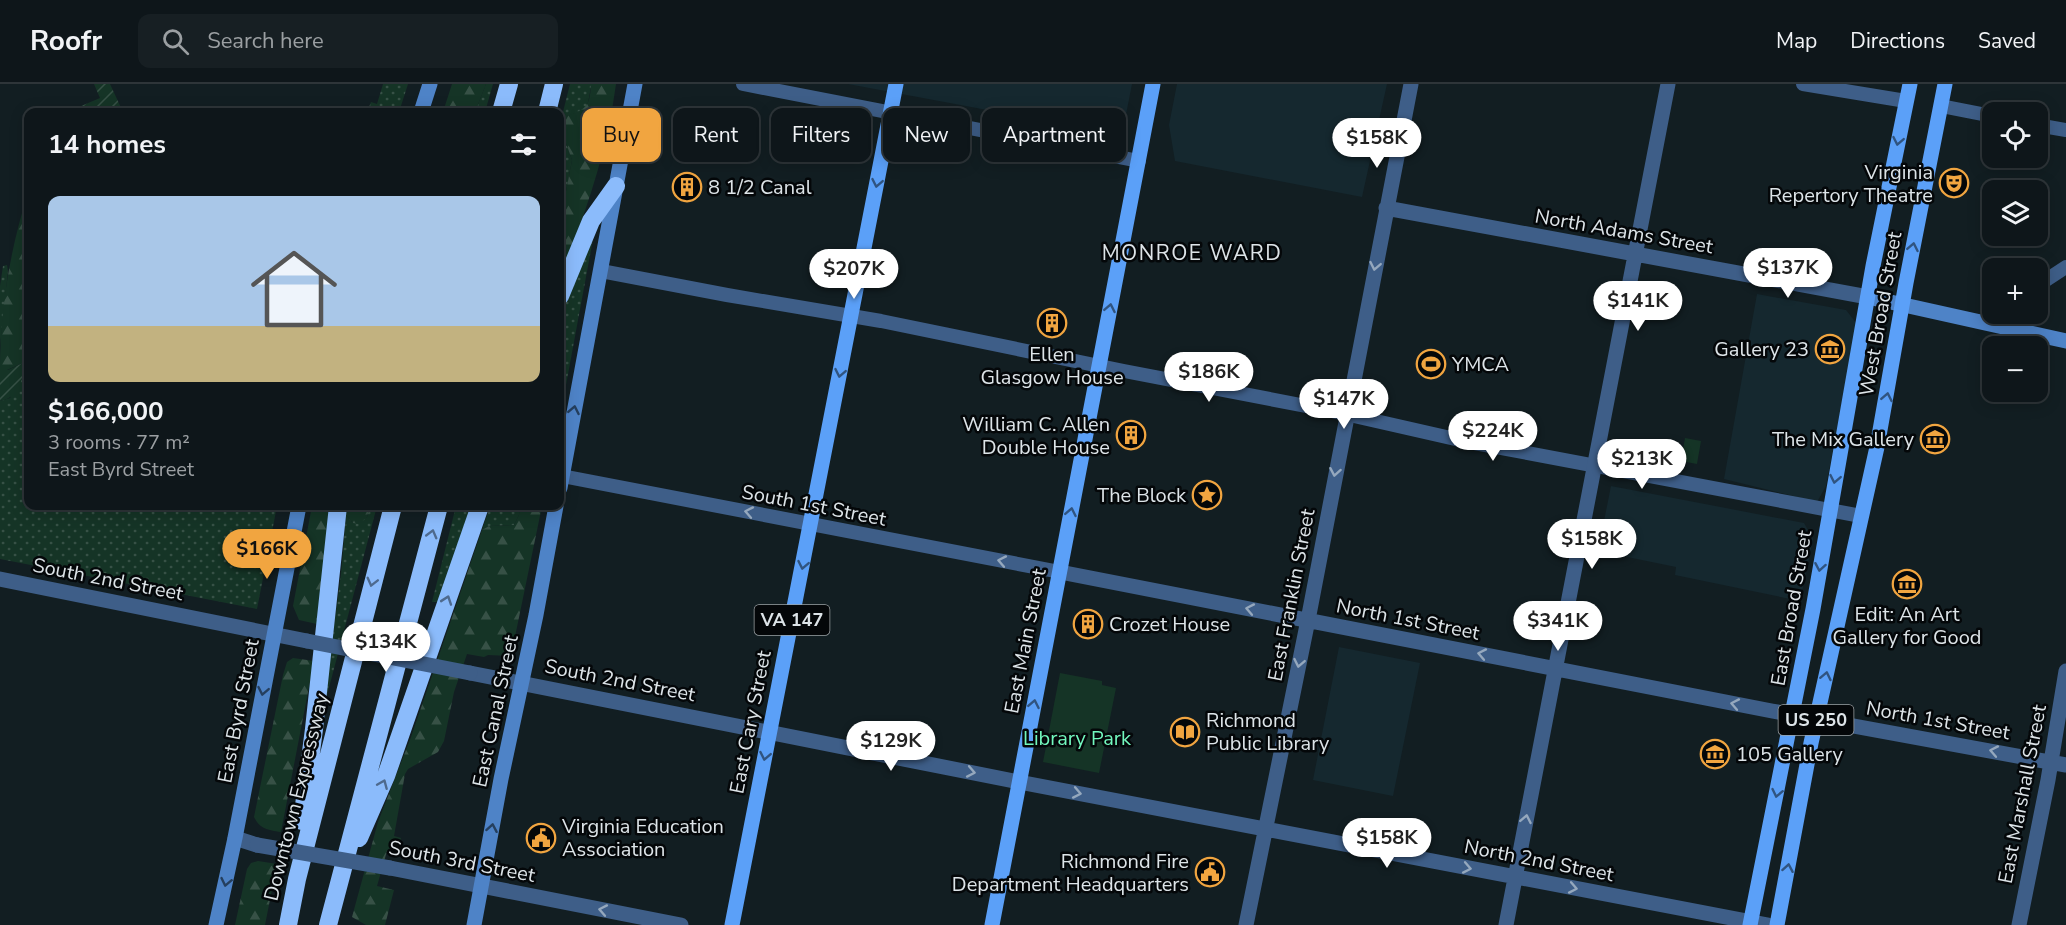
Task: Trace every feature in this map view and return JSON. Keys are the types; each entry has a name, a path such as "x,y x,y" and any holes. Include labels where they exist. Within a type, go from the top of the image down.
{"highway":[{"path":"502,108 509,84"},
{"path":"548,108 554,84"},
{"path":"564,286 591,221 616,186"},
{"path":"297,879 301,825 314,729 338,510"},
{"name":"Downtown Expressway","path":"288,925 297,879 392,510"},
{"path":"327,925 438,510"},
{"path":"334,895 386,776 479,510"}],"main road":[{"path":"422,108 430,84"},
{"path":"564,466 635,84"},
{"name":"VA 147","path":"891,108 896,84"},
{"name":"East Main Street","path":"992,925 1153,84"},
{"name":"West Broad Street","path":"1830,510 1868,297 1910,84"},
{"name":"West Broad Street","path":"1861,516 1879,436 1945,84"},
{"name":"VA 147","path":"851,316 883,150"},
{"name":"North Adams Street","path":"1868,297 1982,317"},
{"name":"East Cary Street","path":"732,925 851,316"},
{"name":"North Adams Street","path":"2009,324 2066,340"},
{"name":"East Byrd Street","path":"216,925 298,510"},
{"name":"East Canal Street","path":"474,925 555,510"},
{"name":"East Broad Street","path":"1750,923 1793,715 1830,510"},
{"name":"US 250","path":"1778,925 1816,719 1861,516"}],"street":[{"path":"743,84 883,113"},
{"name":"East Franklin Street","path":"1246,925 1308,620 1411,84"},
{"path":"1506,925 1668,84"},
{"path":"1803,84 1906,101"},
{"path":"1941,106 1982,114"},
{"path":"2048,127 2066,130"},
{"path":"970,129 1139,161"},
{"name":"North Adams Street","path":"1386,208 1868,297"},
{"path":"2048,279 2066,267"},
{"path":"601,271 727,296 851,316 1346,414 1464,441 1861,516"},
{"name":"South 1st Street","path":"564,483 810,524 1060,572"},
{"name":"North 1st Street","path":"1060,572 1793,715 2058,764"},
{"name":"South 2nd Street","path":"0,579 1019,782"},
{"name":"East Marshall Street","path":"2019,925 2058,764 2066,671"},
{"name":"North 2nd Street","path":"1019,782 1768,925"},
{"name":"South 3rd Street","path":"235,838 257,845 390,867 681,925"}],"shaded area":[{"path":"848,84 1132,84 1126,115 1126,108 982,109"},
{"path":"1177,84 1387,84 1362,197 1175,161 1169,125"},
{"path":"1757,294 1846,310 1857,324 1826,486 1817,502 1724,479"},
{"path":"1611,486 1804,523 1813,539 1800,601 1675,575 1676,567 1598,551"},
{"path":"1339,647 1420,663 1393,796 1313,780"}],"green space":[{"path":"94,84 110,84 121,108 76,108 100,98"},
{"path":"383,84 408,84 400,108 369,108 371,102 377,104"},
{"path":"452,84 486,84 477,108 444,108"},
{"path":"486,84 493,84 486,108 477,108"},
{"path":"570,84 591,84 585,108 564,117"},
{"path":"591,84 616,84 612,108 584,108 588,103"},
{"path":"581,110 582,162 600,162 564,268 564,202 572,160 564,137 564,117"},
{"path":"564,137 572,160 564,202"},
{"path":"24,207 24,362 7,370 0,370 7,280"},
{"path":"593,239 564,396 564,302"},
{"path":"7,265 0,346 0,286 3,266"},
{"path":"24,362 17,391 7,399 0,401 0,370 8,370"},
{"path":"24,365 24,510 276,510 257,609 0,559 0,401 10,398 21,379"},
{"path":"1685,438 1701,441 1697,464 1681,461"},
{"path":"311,510 330,510 317,624 299,620 293,606"},
{"path":"347,510 369,510 367,517 359,524 353,523 346,515"},
{"path":"369,510 376,510 322,714 341,574 346,515 353,523 367,517"},
{"path":"455,510 471,510 438,602 432,602"},
{"path":"489,510 520,510 514,525 489,526 482,530"},
{"path":"520,510 541,510 511,656 488,655 484,657 467,654 454,692 444,741 438,752 408,769 405,774 394,836 401,838 397,853 387,851 377,886 394,890 385,925 366,925 352,917 378,822 411,737 482,530 489,526 514,525"},
{"path":"293,658 314,661 281,832 265,828 254,817 283,675 287,662"},
{"name":"Library Park","path":"1060,673 1102,681 1102,685 1116,688 1099,773 1043,762"},
{"path":"258,861 277,864 265,925 235,925 247,869 251,863"}],"place":[{"name":"Virginia Repertory Theatre","path":"1954,183"},
{"name":"8 1/2 Canal","path":"687,187"},
{"name":"Ellen Glasgow House","path":"1052,323"},
{"name":"Gallery 23","path":"1830,349"},
{"name":"YMCA","path":"1431,364"},
{"name":"William C. Allen Double House","path":"1131,435"},
{"name":"The Mix Gallery","path":"1935,439"},
{"name":"The Block","path":"1207,495"},
{"name":"Edit: An Art Gallery for Good","path":"1907,584"},
{"name":"Crozet House","path":"1088,624"},
{"name":"Richmond Public Library","path":"1185,732"},
{"name":"105 Gallery","path":"1715,754"},
{"name":"Virginia Education Association","path":"541,838"},
{"name":"Richmond Fire Department Headquarters","path":"1210,872"}],"district":[{"name":"MONROE WARD","path":"1192,253"}]}
